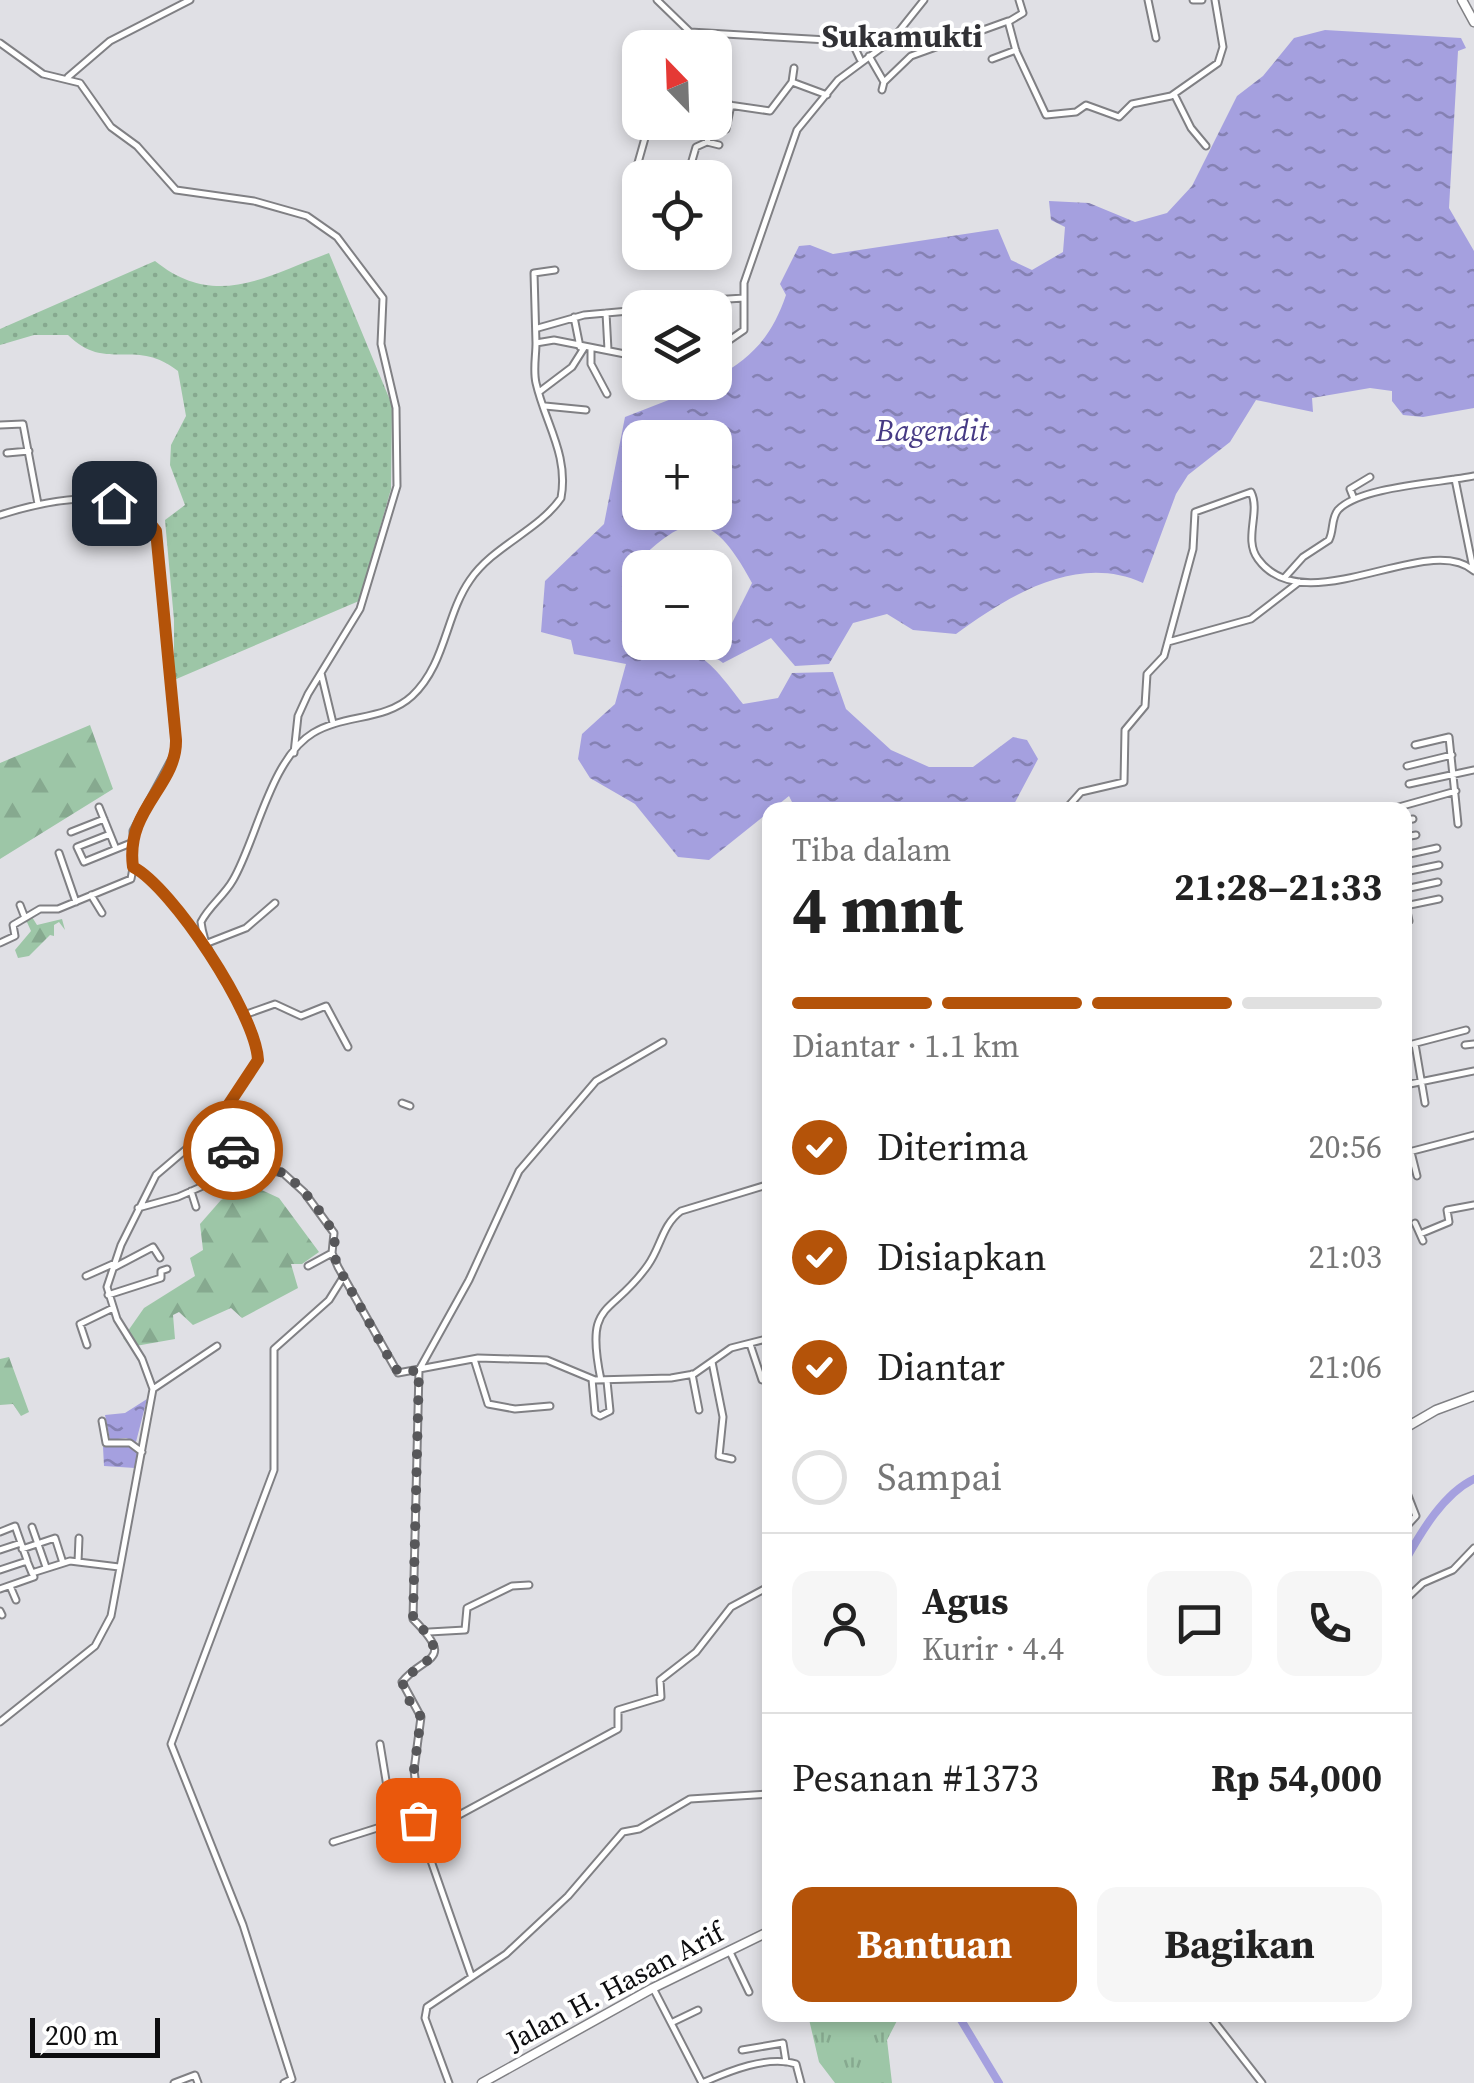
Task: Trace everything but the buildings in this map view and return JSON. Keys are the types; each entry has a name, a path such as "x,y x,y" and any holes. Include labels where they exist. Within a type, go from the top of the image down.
{"main road":[{"path":"1462,0 1473,20"},
{"path":"1412,1424 1474,1396"},
{"name":"Jalan H. Hasan Arif","path":"482,2083 653,1988 762,1935"}],"street":[{"path":"68,77 110,41 190,0"},
{"path":"657,0 690,32 845,41 854,46 860,59"},
{"path":"732,338 744,330 749,267 791,144 826,94 860,59 892,40 924,0"},
{"path":"882,90 884,82 912,56 1023,13 1019,0"},
{"path":"1148,0 1156,38"},
{"path":"1192,0 1202,0"},
{"path":"1008,22 1016,50 1048,116 1076,112 1086,105 1118,117 1130,106 1174,94 1220,61 1223,47 1215,0"},
{"path":"0,43 43,74 68,77 86,89 111,128 138,146 176,190 254,201 307,216 337,237 383,298 380,344 396,408 397,486 360,609 298,716 294,755"},
{"path":"992,59 1016,50"},
{"path":"869,56 884,82"},
{"path":"732,105 772,110 792,82 794,68"},
{"path":"792,82 826,94"},
{"path":"1174,94 1191,128 1206,146"},
{"path":"692,160 696,147 707,142 719,144"},
{"path":"0,1722 62,1677 98,1642 111,1616 154,1389 142,1359 112,1308 108,1295 114,1265 157,1173 217,1122 258,1060 244,1015 206,945 201,922 232,884 256,821 303,742 329,726 394,710 414,695 441,651 454,609 472,576 561,498 564,473 540,392 534,273 555,270"},
{"path":"732,299 744,298"},
{"path":"538,328 574,316 622,312"},
{"path":"606,313 608,350"},
{"path":"574,316 607,394"},
{"path":"536,343 548,340 622,353"},
{"path":"540,392 572,367 585,348"},
{"path":"545,406 586,410"},
{"path":"0,425 21,421 38,504"},
{"path":"7,453 30,451"},
{"path":"1286,576 1303,556 1329,540 1336,511 1354,500 1412,483 1474,476"},
{"path":"1354,500 1350,488 1370,477"},
{"path":"1073,802 1081,792 1124,782 1125,730 1147,702 1148,674 1164,656 1193,549 1196,512 1250,492 1253,550 1268,568 1300,581 1326,584 1445,561 1474,570 1455,479"},
{"path":"0,515 38,504 94,500 129,506 142,513 156,531 176,751 137,822 131,843 135,868 131,879 26,918 14,926 15,936 0,943"},
{"path":"1168,642 1251,619 1300,581"},
{"path":"321,672 329,726"},
{"path":"1415,745 1449,737 1458,824"},
{"path":"295,741 303,742"},
{"path":"1406,766 1452,755"},
{"path":"1409,784 1474,770"},
{"path":"1412,803 1457,790"},
{"path":"1448,808 1458,806"},
{"path":"99,807 116,849"},
{"path":"71,832 104,819"},
{"path":"110,834 78,847 84,862 131,843"},
{"path":"1412,836 1416,835"},
{"path":"1412,853 1437,848"},
{"path":"59,853 76,902"},
{"path":"1412,871 1439,865"},
{"path":"135,868 156,880 182,921 206,945"},
{"path":"1412,888 1438,882"},
{"path":"91,895 102,913"},
{"path":"1412,904 1439,899"},
{"path":"206,945 246,928 275,903"},
{"path":"20,905 26,918"},
{"path":"244,1015 275,1004 300,1016 326,1006 348,1048"},
{"path":"1412,1045 1466,1030"},
{"path":"472,1975 422,1835 414,1770 421,1717 406,1696 402,1680 433,1658 428,1632 413,1619 419,1370 469,1280 518,1171 596,1081 663,1042"},
{"path":"1415,1044 1424,1103"},
{"path":"1465,1045 1474,1044"},
{"path":"1412,1085 1474,1070"},
{"path":"217,1122 248,1166 292,1179 334,1233 332,1253 396,1371 474,1359 547,1360 592,1379 604,1380 692,1374 731,1348 762,1340"},
{"path":"1412,1152 1474,1135"},
{"path":"1412,1163 1417,1176"},
{"path":"138,1208 191,1191 248,1166"},
{"path":"592,1379 595,1413 600,1416 610,1411 594,1345 604,1308 650,1263 672,1218 680,1211 762,1188"},
{"path":"191,1191 196,1207"},
{"path":"1415,1223 1421,1238 1448,1222 1446,1210 1474,1205"},
{"path":"86,1276 153,1247 160,1258"},
{"path":"308,1266 332,1253"},
{"path":"108,1295 161,1278 161,1271 167,1269"},
{"path":"284,2083 292,2079 243,1925 170,1744 274,1470 274,1349 329,1300 341,1272"},
{"path":"86,1345 80,1324 112,1308"},
{"path":"750,1344 762,1380"},
{"path":"154,1389 217,1346"},
{"path":"474,1359 488,1404 515,1409 550,1406"},
{"path":"712,1362 724,1417 719,1457 732,1459"},
{"path":"692,1374 699,1410"},
{"path":"102,1421 106,1443 130,1443 142,1452"},
{"path":"0,1532 15,1526 34,1577 0,1588"},
{"path":"32,1528 46,1568"},
{"path":"0,1550 55,1538 62,1560"},
{"path":"61,1538 62,1560"},
{"path":"78,1562 79,1538"},
{"path":"1412,1593 1423,1583 1451,1572 1474,1548"},
{"path":"32,1574 62,1560 119,1567"},
{"path":"0,1570 27,1561"},
{"path":"428,1632 465,1630 467,1608 512,1586 529,1585"},
{"path":"10,1586 16,1600"},
{"path":"380,1744 397,1844 422,1835 618,1729 618,1710 661,1697 660,1680 696,1652 732,1607 762,1590"},
{"path":"449,2083 424,2012 506,1954 568,1896 623,1832 639,1829 690,1799 762,1794"},
{"path":"333,1842 394,1823"},
{"path":"729,1950 748,1992"},
{"path":"653,1988 702,2083 734,2070 786,2062 796,2064 800,2083"},
{"path":"673,2022 698,2010"},
{"path":"1214,2022 1262,2083"},
{"path":"742,2050 783,2043 786,2062"},
{"path":"174,2083 194,2075 198,2083"}],"green space":[{"path":"329,253 392,405 391,489 359,601 174,680 174,620 165,520 185,505 170,465 171,445 186,416 178,371 148,356 95,352 68,335 34,335 0,345 0,329 155,261 177,276 220,286 262,279"},
{"path":"90,725 113,789 0,859 0,763"},
{"path":"32,917 37,925 62,919 65,930 59,922 54,925 54,936 50,935 29,956 18,958 15,950 31,931 26,920"},
{"path":"251,1185 279,1198 319,1252 302,1264 291,1264 298,1288 242,1318 231,1308 193,1325 179,1312 173,1315 175,1339 130,1347 123,1338 144,1308 195,1276 190,1258 203,1250 200,1224 221,1200"},
{"path":"9,1357 29,1412 21,1416 13,1404 0,1405 0,1359"},
{"path":"810,2022 896,2022 887,2040 892,2083 835,2083 819,2062"}],"water":[{"name":"Bagendit","path":"1325,30 1461,38 1466,48 1458,51 1449,208 1474,251 1474,408 1423,417 1403,415 1392,401 1392,391 1370,388 1312,398 1313,412 1256,400 1230,442 1188,475 1176,494 1143,583 1118,575 1069,576 1021,593 956,634 913,630 887,614 853,623 829,664 795,666 771,638 732,658 732,623 752,583 732,550 710,530 732,530 732,420 624,420 625,417 669,400 732,400 732,367 767,334 786,295 780,284 799,246 810,245 833,254 998,229 1011,260 1032,270 1063,252 1065,227 1051,220 1049,201 1089,203 1135,222 1167,213 1192,186 1237,96 1263,76 1294,38"},
{"name":"Bagendit","path":"622,432 622,530 678,530 651,550 622,550 622,660 704,660 743,704 778,698 792,673 833,672 846,709 891,750 929,767 973,767 1013,737 1027,740 1038,759 1015,802 792,802 789,796 782,802 762,802 762,818 709,860 678,857 635,804 590,778 578,759 582,734 615,704 626,664 574,654 571,640 541,632 545,581 604,524"},
{"path":"147,1399 136,1442 126,1438 110,1440 105,1415 125,1413"},
{"path":"126,1442 138,1452 135,1468 104,1466 103,1447"}],"waterway":[{"path":"1412,1549 1443,1503 1474,1479"},
{"path":"962,2022 999,2083"}],"way so far":[{"path":"233,1150 248,1166 281,1172 304,1192 334,1233 332,1253 338,1267 394,1367 400,1373 419,1370 413,1619 431,1638 434,1651 428,1664 402,1680 406,1696 421,1717 414,1770 418,1820"}],"district":[{"name":"Sukamukti","path":"902,36"}],"route":[{"path":"114,503 142,513 156,531 176,740 173,761 132,831 133,867 156,880 182,921 206,946 236,996 252,1035 258,1060 240,1081 217,1122 233,1150"}]}
